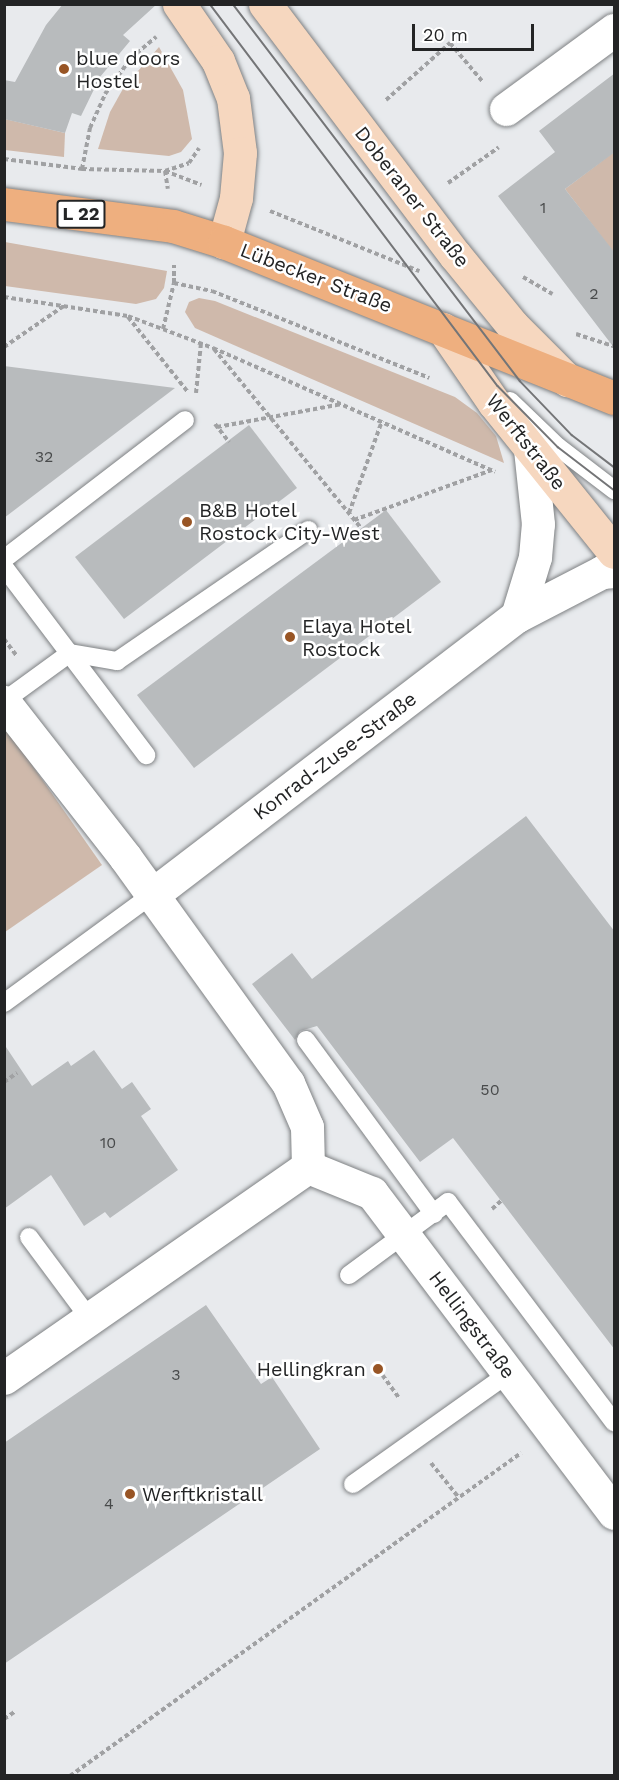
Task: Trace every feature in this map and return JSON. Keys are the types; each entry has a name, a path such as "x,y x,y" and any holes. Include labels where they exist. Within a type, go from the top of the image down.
{"main road":[{"name":"Lübecker Straße","path":"4,204 173,226 224,242 615,398"}],"street":[{"path":"179,4 218,61 233,98 240,153 236,198 224,242"},
{"name":"Doberaner Straße","path":"265,4 512,325 568,381"},
{"path":"506,109 615,30"},
{"name":"Werftstraße","path":"451,332 530,450 615,552"},
{"path":"517,616 535,557 538,524 530,450"},
{"name":"Konrad-Zuse-Straße","path":"153,894 517,616 602,573 615,571"},
{"path":"4,701 153,894 288,1083 307,1127 308,1167 4,1378"},
{"name":"Hellingstraße","path":"308,1167 372,1193 615,1513"}],"lane":[{"path":"451,332 514,406 558,447 615,490"},
{"path":"4,559 185,420"},
{"path":"4,701 70,653 117,661 308,530"},
{"path":"4,567 146,755"},
{"name":"Konrad-Zuse-Straße","path":"4,1003 153,894"},
{"path":"306,1040 434,1214"},
{"path":"349,1275 405,1236 448,1202 615,1422"},
{"path":"29,1237 90,1319"},
{"path":"353,1484 508,1374"}],"path":[{"path":"82,169 90,128 105,94 131,58 161,32"},
{"path":"385,101 450,44 506,109 510,138 448,183"},
{"path":"165,171 189,163 199,151 199,141"},
{"path":"4,159 82,169 165,171 425,274"},
{"path":"163,329 174,284 212,291 441,382"},
{"path":"4,297 128,316 213,348 493,470 354,520"},
{"path":"4,346 66,305"},
{"path":"128,316 195,401 201,343"},
{"path":"569,331 615,346"},
{"path":"213,348 361,528"},
{"path":"217,427 342,404"},
{"path":"210,418 229,442"},
{"path":"349,513 382,421"},
{"path":"4,1082 17,1073"},
{"path":"378,1369 399,1398"},
{"path":"70,1776 551,1430"},
{"path":"414,1442 459,1498"},
{"path":"4,1719 16,1711"}],"shaded area":[{"path":"159,47 183,90 192,139 181,152 169,156 98,149 110,112 124,87"},
{"path":"5,119 65,133 64,157 5,150"},
{"path":"614,152 614,253 565,189"},
{"path":"5,242 167,271 164,288 156,299 136,304 5,286"},
{"path":"199,298 215,301 455,397 477,413 496,436 504,463 195,328 185,312 189,302"},
{"path":"4,725 102,865 5,932 4,932"}],"building":[{"name":"blue doors Hostel","path":"63,4 157,4 123,35 130,41 100,77 81,116 72,113 65,133 4,119 4,80 15,82 46,25"},
{"path":"615,73 615,152 565,189 615,253 615,349 498,196 555,152 539,131"},
{"path":"4,366 175,388 4,518"},
{"name":"B&B Hotel Rostock City-West","path":"249,425 297,488 124,619 75,557"},
{"name":"Elaya Hotel Rostock","path":"386,510 441,582 194,768 137,695"},
{"path":"526,816 615,932 615,1350 453,1138 420,1162 317,1026 300,1031 295,1040 252,984 292,953 312,979"},
{"path":"4,1044 32,1086 68,1061 71,1066 94,1050 122,1089 132,1082 151,1109 141,1116 178,1170 110,1218 105,1212 84,1226 51,1175 4,1209"},
{"name":"Werftkristall","path":"206,1305 261,1384 272,1377 320,1449 4,1664 4,1443"}],"tram line":[{"path":"210,4 498,386 558,447 614,490"},
{"path":"233,4 520,381 572,435 614,467"}],"place":[{"name":"blue doors Hostel","path":"64,69"},
{"name":"B&B Hotel Rostock City-West","path":"187,522"},
{"name":"Elaya Hotel Rostock","path":"290,637"},
{"name":"Hellingkran","path":"378,1369"},
{"name":"Werftkristall","path":"130,1494"}]}
